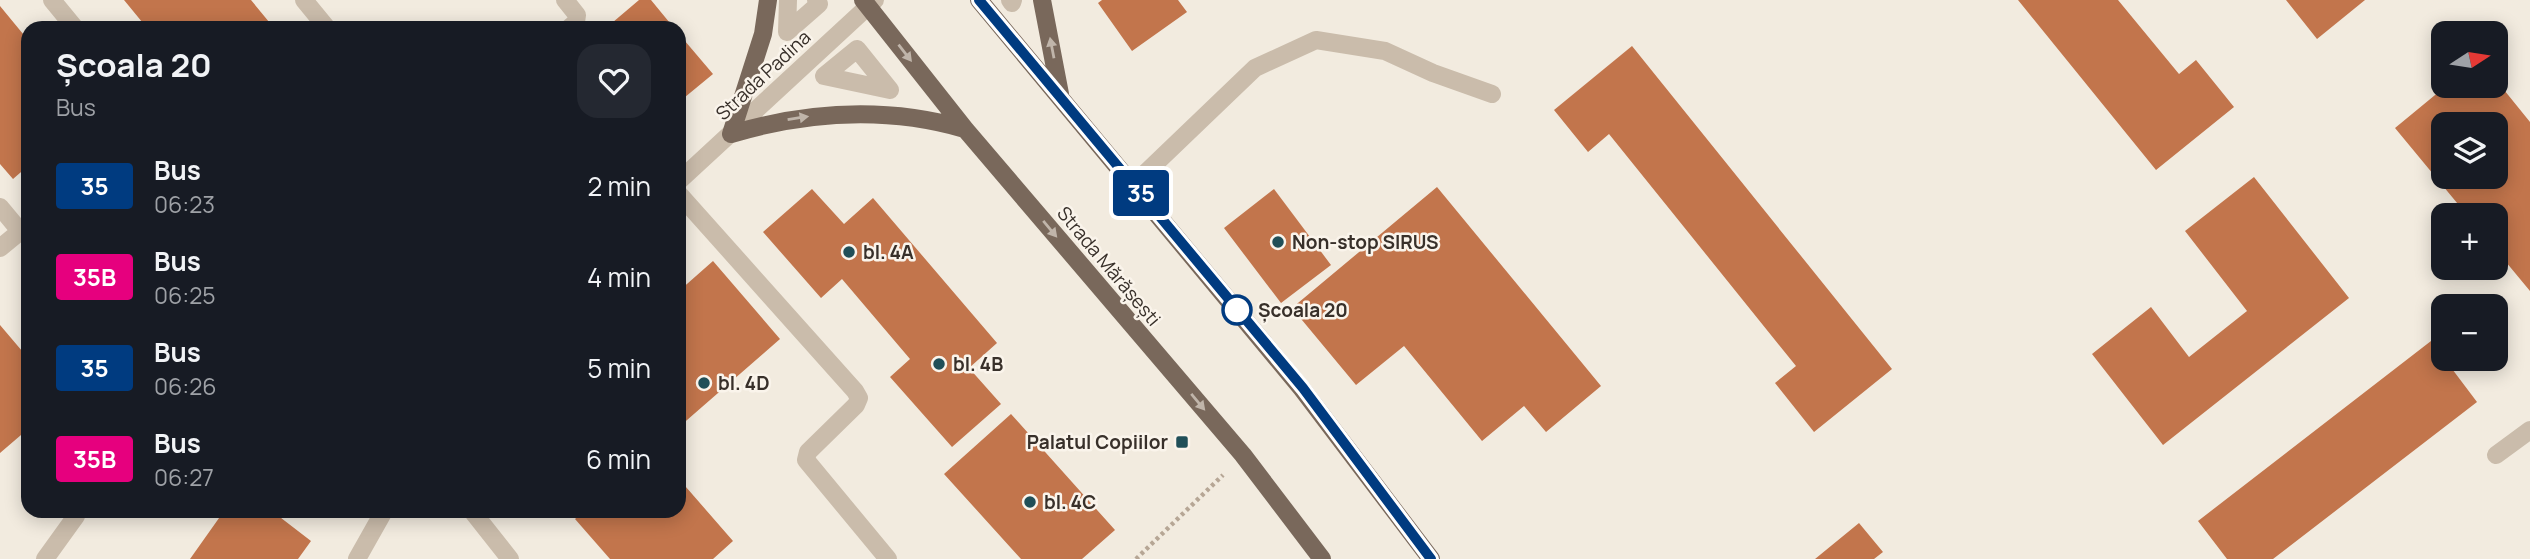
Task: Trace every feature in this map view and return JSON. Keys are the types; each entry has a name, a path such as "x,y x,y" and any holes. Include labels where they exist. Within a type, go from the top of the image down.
{"main road":[{"path":"732,134 763,34 768,0"},
{"path":"979,0 1303,388 1431,559"},
{"path":"1042,0 1061,97"},
{"name":"Strada Mărășești","path":"869,2 965,129 1243,456 1322,559"},
{"path":"732,134 773,122 858,113 923,119 965,129"}],"street":[{"path":"52,0 69,21"},
{"path":"304,0 321,21"},
{"path":"565,0 576,15 576,21"},
{"path":"788,0 787,32 819,4 816,0"},
{"name":"Strada Padina","path":"686,175 869,2"},
{"path":"1134,184 1255,68 1316,40 1385,51 1433,73 1492,94"},
{"path":"686,202 859,398 856,405 808,452 806,460 888,559"},
{"path":"0,207 21,225"},
{"path":"0,248 21,230"},
{"path":"2496,455 2530,430"},
{"path":"45,559 75,518"},
{"path":"357,559 380,518"},
{"path":"478,518 510,559"}],"path":[{"path":"1136,559 1243,456"}],"building":[{"path":"124,0 251,0 268,21 141,21"},
{"path":"639,0 651,0 668,21 614,21"},
{"path":"1102,0 1178,0 1187,12 1132,51 1098,3"},
{"path":"2018,0 2118,0 2179,74 2196,60 2234,107 2156,170"},
{"path":"2286,0 2365,0 2317,39"},
{"path":"0,6 21,32 21,172 13,179 0,164"},
{"path":"686,42 713,74 686,96"},
{"path":"1632,46 1892,369 1814,432 1775,383 1796,366 1609,134 1588,152 1554,110"},
{"path":"2508,95 2530,122 2530,291 2508,264 2508,203 2457,203 2445,189 2508,189 2508,112 2431,112 2431,172 2395,128 2431,98 2508,98"},
{"path":"2254,177 2349,298 2163,445 2092,354 2151,307 2189,357 2247,311 2185,231"},
{"path":"1437,187 1601,386 1546,432 1524,406 1482,441 1404,346 1356,385 1292,308"},
{"path":"812,189 844,224 873,198 997,343 969,368 1001,404 952,447 890,377 910,359 842,279 821,298 763,232"},
{"path":"1274,189 1331,265 1281,303 1224,228"},
{"name":"bl. 4D","path":"713,261 780,339 686,421 686,285"},
{"path":"0,325 21,350 21,435 0,453"},
{"path":"2431,341 2431,371 2454,371 2477,402 2273,559 2227,559 2198,521"},
{"name":"bl. 4C","path":"1011,414 1115,530 1082,559 1021,559 944,474"},
{"path":"686,487 733,541 713,559 610,559 575,519 686,518"},
{"path":"219,518 281,518 311,541 298,559 190,559"},
{"path":"1859,523 1883,552 1874,559 1815,559"}],"bus line":[{"name":"35","path":"979,0 1303,388 1431,559"}],"place":[{"name":"Non-stop SIRUS","path":"1278,242"},
{"name":"bl. 4A","path":"849,252"},
{"name":"Școala 20","path":"1237,310"},
{"name":"bl. 4B","path":"939,364"},
{"name":"bl. 4D","path":"704,383"},
{"name":"Palatul Copiilor","path":"1182,442"},
{"name":"bl. 4C","path":"1030,502"}]}
